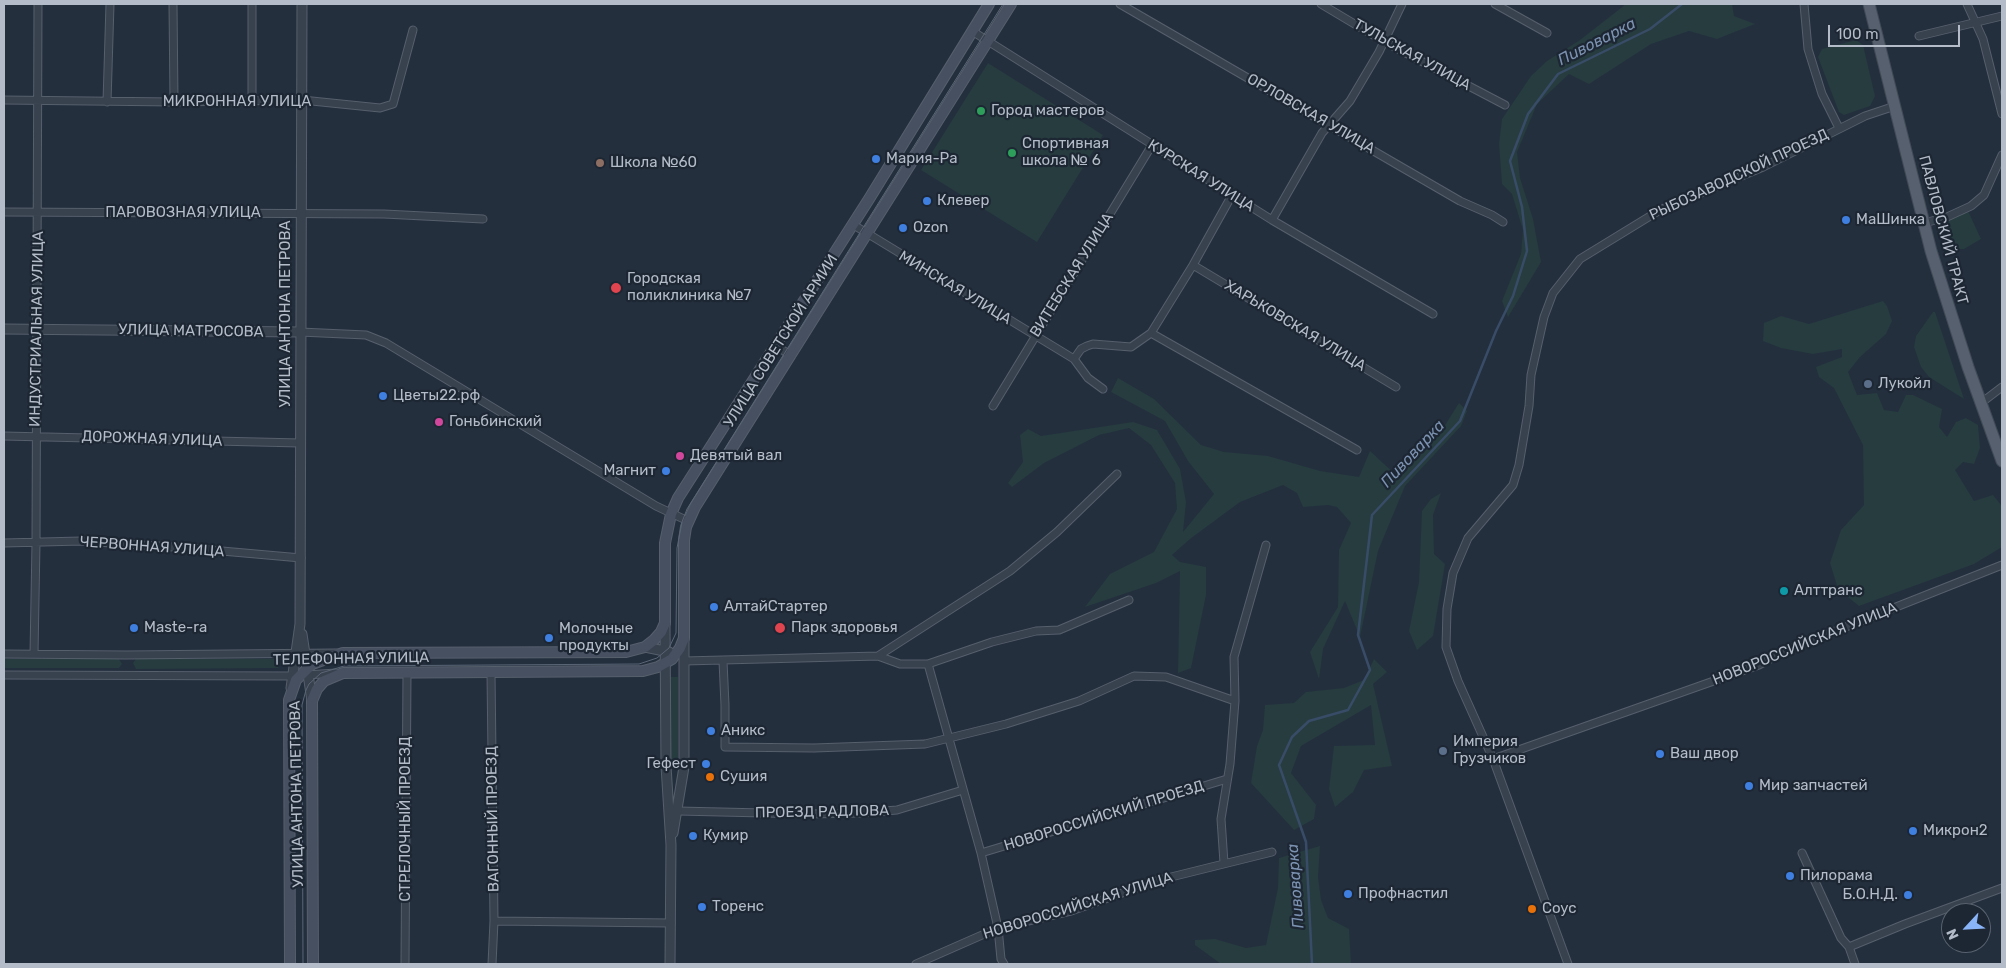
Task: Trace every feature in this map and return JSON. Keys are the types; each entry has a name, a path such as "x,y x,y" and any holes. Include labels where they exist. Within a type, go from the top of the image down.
{"main road":[{"name":"УЛИЦА СОВЕТСКОЙ АРМИИ","path":"665,623 665,543 671,514 685,488 989,4"},
{"name":"УЛИЦА СОВЕТСКОЙ АРМИИ","path":"684,638 684,540 688,521 695,507 1011,4"},
{"name":"ПАВЛОВСКИЙ ТРАКТ","path":"1869,4 1924,224 1955,329 2002,461"},
{"path":"645,647 661,632 665,623"},
{"name":"ТЕЛЕФОННАЯ УЛИЦА","path":"343,673 643,671 665,663 675,655 684,638"},
{"name":"ТЕЛЕФОННАЯ УЛИЦА","path":"343,653 626,652 645,647"},
{"path":"302,673 326,658 343,653"},
{"name":"УЛИЦА АНТОНА ПЕТРОВА","path":"290,964 289,700 293,686 302,673"},
{"path":"312,701 316,689 324,681 343,673"},
{"name":"УЛИЦА АНТОНА ПЕТРОВА","path":"312,701 313,964"}],"street":[{"name":"ИНДУСТРИАЛЬНАЯ УЛИЦА","path":"34,654 38,4"},
{"path":"107,102 110,4"},
{"path":"173,4 174,102"},
{"path":"252,4 252,100"},
{"name":"УЛИЦА АНТОНА ПЕТРОВА","path":"302,4 300,653 302,673 312,701"},
{"name":"ОРЛОВСКАЯ УЛИЦА","path":"1120,4 1460,201 1503,222"},
{"name":"ТУЛЬСКАЯ УЛИЦА","path":"1321,4 1383,41 1505,105"},
{"path":"1272,220 1322,133 1350,101 1380,52 1383,41 1402,4"},
{"path":"1495,4 1547,33"},
{"name":"РЫБОЗАВОДСКОЙ ПРОЕЗД","path":"1804,4 1808,49 1822,94 1839,128"},
{"path":"1967,4 1977,23 2002,114"},
{"path":"1919,36 2002,16"},
{"name":"МИКРОННАЯ УЛИЦА","path":"4,100 107,102 302,100 380,108 393,104 413,30"},
{"name":"КУРСКАЯ УЛИЦА","path":"972,31 1272,220 1433,314"},
{"name":"РЫБОЗАВОДСКОЙ ПРОЕЗД","path":"1568,964 1493,759 1458,681 1446,647 1447,610 1453,573 1468,538 1513,485 1519,465 1529,406 1533,367 1544,317 1553,292 1580,259 1660,210 1763,167 1865,116 1894,106"},
{"name":"ВИТЕБСКАЯ УЛИЦА","path":"993,406 1152,145"},
{"path":"1924,224 1947,217 1971,206 1984,194 2002,155"},
{"path":"1074,359 1081,349 1093,344 1131,347 1151,334 1194,265 1232,195"},
{"name":"ПАРОВОЗНАЯ УЛИЦА","path":"4,212 384,214 483,219"},
{"name":"МИНСКАЯ УЛИЦА","path":"852,224 1074,359 1088,378 1104,389"},
{"name":"ХАРЬКОВСКАЯ УЛИЦА","path":"1194,265 1396,388"},
{"name":"УЛИЦА МАТРОСОВА","path":"4,329 300,332 366,335 386,343 671,514 688,521"},
{"path":"1151,334 1357,450"},
{"path":"775,345 790,355"},
{"path":"1981,403 2002,387"},
{"name":"ДОРОЖНАЯ УЛИЦА","path":"4,436 300,443"},
{"path":"878,656 1010,571 1057,532 1117,474"},
{"name":"ЧЕРВОННАЯ УЛИЦА","path":"4,543 36,544 81,541 301,558"},
{"name":"НОВОРОССИЙСКИЙ ПРОЕЗД","path":"1224,863 1221,819 1230,764 1235,701 1234,657 1266,545"},
{"name":"НОВОРОССИЙСКАЯ УЛИЦА","path":"1493,759 1759,665 1785,651 2002,565"},
{"path":"645,647 675,655 723,661 878,656 900,664 928,664 992,642 1036,631 1059,630 1129,600"},
{"name":"УЛИЦА СОВЕТСКОЙ АРМИИ","path":"665,623 675,655 684,767 671,846"},
{"name":"УЛИЦА АНТОНА ПЕТРОВА","path":"300,653 302,673"},
{"name":"ТЕЛЕФОННАЯ УЛИЦА","path":"4,654 343,653"},
{"path":"723,661 726,705 725,747 898,746 925,744 1006,724 1079,701 1134,676 1166,677 1235,701"},
{"name":"УЛИЦА СОВЕТСКОЙ АРМИИ","path":"665,663 666,766 671,846 670,964"},
{"path":"928,664 981,853 998,928 1001,959 1004,964"},
{"name":"ТЕЛЕФОННАЯ УЛИЦА","path":"4,675 343,673"},
{"name":"СТРЕЛОЧНЫЙ ПРОЕЗД","path":"405,964 407,673"},
{"name":"ВАГОННЫЙ ПРОЕЗД","path":"491,673 494,921 492,964"},
{"name":"НОВОРОССИЙСКИЙ ПРОЕЗД","path":"981,853 1227,778"},
{"name":"ПРОЕЗД РАДЛОВА","path":"678,811 807,814 879,812 897,810 963,790"},
{"name":"НОВОРОССИЙСКАЯ УЛИЦА","path":"916,964 998,928 1071,911 1159,880 1272,852"},
{"path":"1802,853 1841,938 1849,947 1855,964"},
{"path":"1849,947 2002,888"},
{"path":"494,921 671,923"}],"green space":[{"path":"1626,4 1732,4 1734,16 1755,24 1717,39 1689,31 1651,44 1589,84 1569,74 1537,104 1517,152 1520,178 1533,219 1541,262 1508,317 1502,301 1521,254 1523,230 1512,194 1502,184 1499,144 1502,119 1531,76 1547,61 1580,40"},
{"path":"1856,40 1863,45 1875,96 1870,106 1844,115 1839,112 1818,57 1822,49"},
{"name":"Спортивная школа № 6","path":"988,63 1103,135 1037,242 921,170"},
{"path":"1968,211 1981,239 1964,249 1947,247 1941,236 1941,226 1943,223"},
{"path":"1883,301 1887,306 1892,321 1886,334 1860,357 1848,372 1857,395 1877,393 1884,410 1898,412 1906,395 1913,395 1942,409 1939,427 1947,437 1956,422 1966,418 1978,425 1980,448 1974,464 1963,462 1955,470 1974,501 1993,495 2002,506 2002,547 1974,564 1859,606 1838,589 1830,563 1841,530 1864,505 1863,445 1834,388 1819,377 1816,367 1842,357 1842,349 1813,354 1781,348 1763,341 1764,323 1781,316 1809,324"},
{"path":"1933,312 1935,312 1964,399 1929,377 1921,367 1914,347 1916,336"},
{"path":"1118,378 1154,399 1201,445 1224,452 1268,456 1320,471 1359,477 1370,451 1397,476 1442,430 1459,403 1467,411 1461,426 1405,486 1378,551 1360,637 1345,601 1323,649 1319,679 1310,652 1338,607 1339,550 1351,523 1337,507 1328,505 1303,507 1297,493 1283,485 1240,502 1190,539 1172,555 1180,562 1206,567 1206,595 1191,668 1178,673 1180,571 1156,583 1085,607 1110,574 1154,552 1177,509 1175,483 1151,445 1129,428 1099,435 1044,463 1012,487 1008,483 1023,462 1020,435 1028,429 1041,436 1133,422 1157,430 1180,469 1186,502 1183,532 1214,494 1188,461 1165,421 1111,392"},
{"path":"1441,493 1433,515 1434,554 1445,564 1433,636 1417,650 1409,631 1419,582 1422,511 1431,499"},
{"path":"4,659 119,659 122,664 119,668 4,668"},
{"path":"136,659 277,659 281,664 278,668 136,669 133,663"},
{"path":"1374,659 1387,672 1373,684 1392,766 1364,770 1353,792 1335,807 1329,789 1334,746 1375,745 1371,705 1301,746 1291,773 1316,805 1314,819 1294,830 1251,783 1257,746 1263,730 1265,705 1294,703 1306,692 1344,688 1364,680"},
{"path":"671,677 678,677 678,762 671,762"},
{"path":"1320,846 1318,877 1321,900 1328,918 1349,929 1351,964 1221,964 1195,945 1195,940 1215,939 1246,948 1266,945 1278,888 1279,858"}],"waterway":[{"name":"Пивоварка","path":"1312,964 1306,842 1279,765 1292,737 1309,721 1348,710 1370,670 1358,635 1372,515 1460,421 1496,331 1513,296 1527,251 1522,207 1510,161 1528,114 1558,74 1650,29 1682,4"}],"tram line":[{"path":"303,964 302,705 309,684 321,673 344,666 639,664 657,658 669,648 676,633 677,548 682,522 687,509 1003,4"}],"place":[{"name":"Город мастеров","path":"981,111"},
{"name":"Спортивная школа № 6","path":"1012,153"},
{"name":"Мария-Ра","path":"876,159"},
{"name":"Школа №60","path":"600,163"},
{"name":"Клевер","path":"927,201"},
{"name":"МаШинка","path":"1846,220"},
{"name":"Ozon","path":"903,228"},
{"name":"Городская поликлиника №7","path":"616,288"},
{"name":"Лукойл","path":"1868,384"},
{"name":"Цветы22.рф","path":"383,396"},
{"name":"Гоньбинский","path":"439,422"},
{"name":"Девятый вал","path":"680,456"},
{"name":"Магнит","path":"666,471"},
{"name":"Алттранс","path":"1784,591"},
{"name":"АлтайСтартер","path":"714,607"},
{"name":"Maste-ra","path":"134,628"},
{"name":"Парк здоровья","path":"780,628"},
{"name":"Молочные продукты","path":"549,638"},
{"name":"Аникс","path":"711,731"},
{"name":"Империя Грузчиков","path":"1443,751"},
{"name":"Ваш двор","path":"1660,754"},
{"name":"Гефест","path":"706,764"},
{"name":"Сушия","path":"710,777"},
{"name":"Мир запчастей","path":"1749,786"},
{"name":"Микрон2","path":"1913,831"},
{"name":"Кумир","path":"693,836"},
{"name":"Пилорама","path":"1790,876"},
{"name":"Профнастил","path":"1348,894"},
{"name":"Б.О.Н.Д.","path":"1908,895"},
{"name":"Торенс","path":"702,907"},
{"name":"Соус","path":"1532,909"}]}
